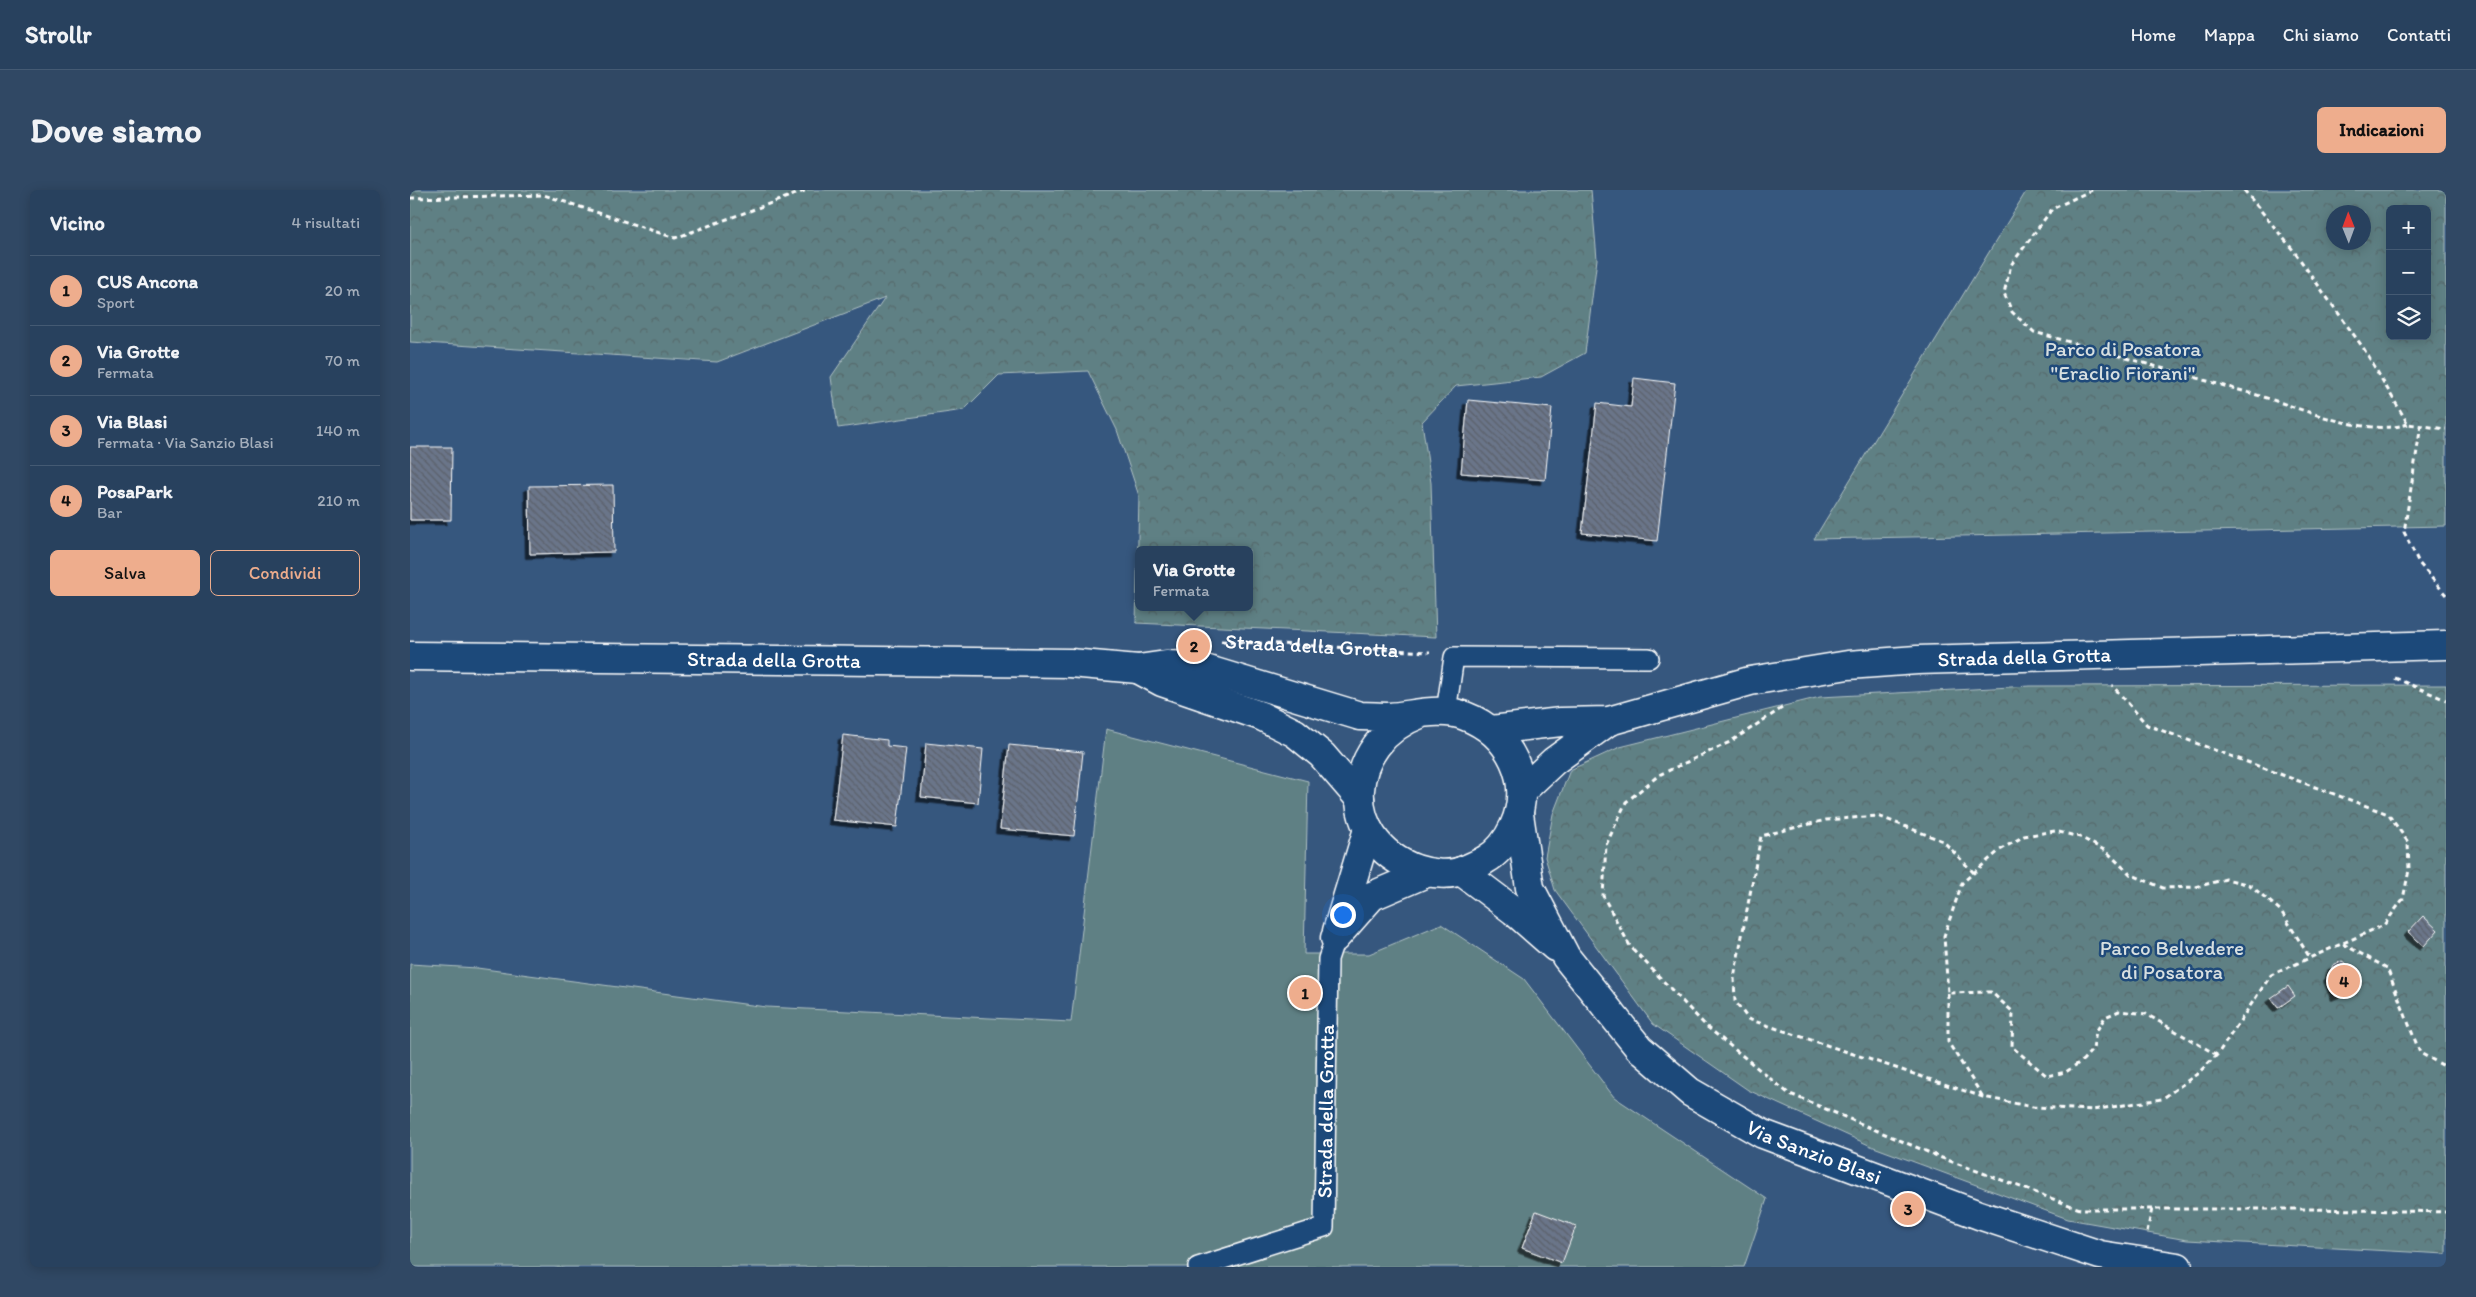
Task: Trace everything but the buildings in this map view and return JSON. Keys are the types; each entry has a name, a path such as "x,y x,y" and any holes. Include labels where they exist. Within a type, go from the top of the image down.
{"street":[{"name":"Strada della Grotta","path":"1491,730 1561,722 1610,721 1750,681 1848,665 1917,660 2446,645"},
{"name":"Strada della Grotta","path":"410,656 1070,663 1138,669 1166,665 1195,666 1360,716 1387,717 1433,713 1463,715 1491,730 1510,751 1520,774 1520,803 1509,836 1499,848 1485,860 1461,871 1443,874 1426,872 1401,864 1389,855 1368,829 1360,799 1364,768 1375,746 1394,726 1433,713"},
{"name":"Strada della Grotta","path":"1138,669 1162,682 1261,716 1295,733 1322,755 1360,799"},
{"name":"Strada della Grotta","path":"1520,803 1554,761 1610,721"},
{"name":"Via Sanzio Blasi","path":"1520,803 1530,888 1566,957"},
{"name":"Strada della Grotta","path":"1335,938 1368,829"},
{"name":"Via Sanzio Blasi","path":"1461,871 1514,911 1566,957 1640,1048 1690,1092 1755,1129 1860,1172 2098,1261 2178,1267"},
{"name":"Strada della Grotta","path":"1335,938 1372,896 1426,872"}],"lane":[{"path":"1433,713 1454,657 1649,658"},
{"name":"Strada della Grotta","path":"1198,1267 1324,1227 1328,959 1335,938"}],"path":[{"path":"410,198 544,195 675,238 806,190"},
{"path":"2092,190 2052,209 2012,265 2004,293 2012,312 2034,332 2349,423 2395,428 2408,424 2446,428"},
{"path":"2244,190 2293,250 2364,350 2408,424"},
{"path":"2421,425 2404,532 2419,563 2446,595"},
{"name":"Strada della Grotta","path":"1213,640 1429,652 1454,657"},
{"path":"1974,873 1943,841 1878,816 1826,820 1761,836 1734,978 1735,1001 1748,1019 1984,1097 2033,1107 2093,1110 2162,1099 2197,1074 2217,1055 2271,975 2384,925 2403,899 2409,870 2408,842 2388,814 2147,725 2086,656"},
{"path":"1785,706 1730,742 1659,776 1626,802 1606,845 1603,896 1630,946 1706,1026 1788,1093 1942,1158 2080,1209 2312,1209 2446,1212"},
{"path":"1984,1097 1948,1042 1948,993 1944,936 1962,883 2000,850 2024,836 2055,831 2080,837 2106,851 2130,874 2163,888 2196,887 2226,880 2250,885 2280,911 2310,958"},
{"path":"2342,944 2387,968 2420,1053 2446,1067"},
{"path":"1948,993 1991,992 2013,1012 2012,1047 2047,1076 2066,1072 2083,1060 2093,1050 2096,1032 2105,1017 2119,1011 2146,1014 2217,1055"},
{"path":"2147,1236 2152,1209"}],"green space":[{"path":"410,190 1591,190 1597,259 1585,353 1541,377 1456,386 1422,422 1431,483 1436,637 1136,623 1136,611 1253,611 1253,546 1138,546 1139,496 1117,430 1088,371 999,375 964,410 838,428 831,377 885,298 717,362 410,342"},
{"name":"Parco di Posatora \"Eraclio Fiorani\"","path":"2027,190 2446,190 2446,526 1814,539"},
{"name":"Parco Belvedere di Posatora","path":"2446,685 2446,1254 2187,1240 2068,1219 1871,1146 1748,1090 1653,1024 1555,890 1545,857 1553,814 1570,770 1620,747 1820,697 2030,686"},
{"path":"1106,729 1308,781 1304,954 1369,954 1441,924 1524,979 1614,1097 1767,1199 1744,1267 410,1267 410,964 477,968 766,1007 1071,1022"}],"place":[{"name":"Via Grotte","path":"1194,646"},
{"name":"PosaPark","path":"2344,981"},
{"name":"CUS Ancona","path":"1305,993"},
{"name":"Via Blasi","path":"1908,1209"}]}
